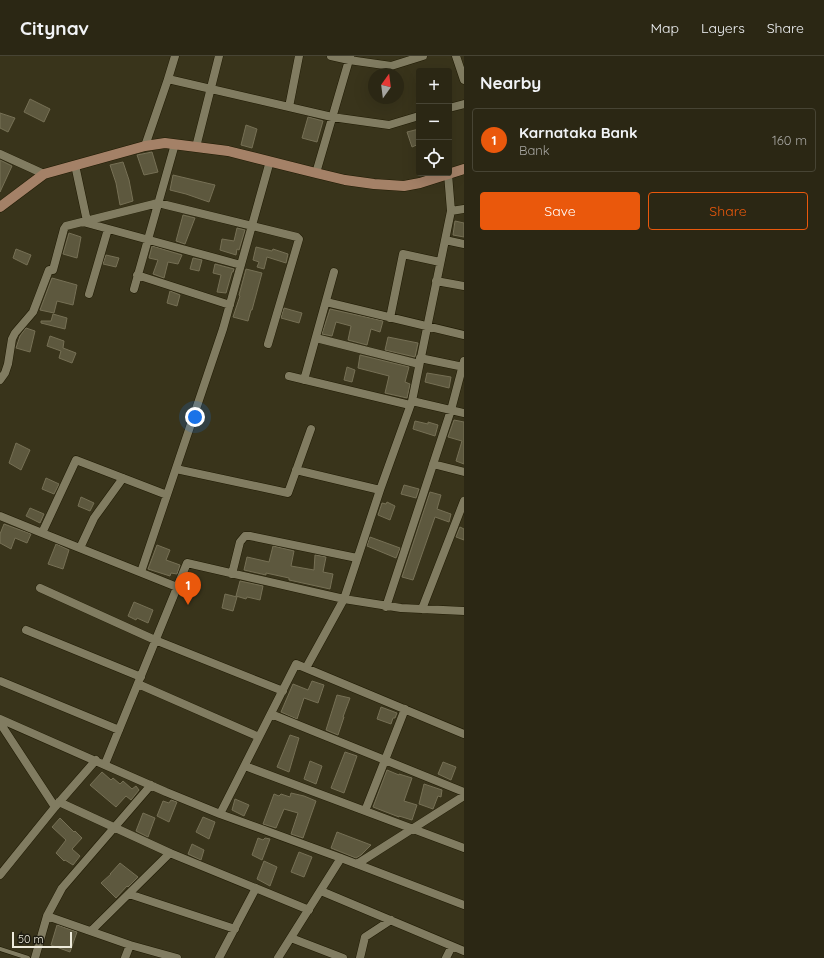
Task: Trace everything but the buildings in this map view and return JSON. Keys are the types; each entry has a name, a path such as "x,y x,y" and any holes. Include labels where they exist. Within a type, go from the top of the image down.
{"street":[{"path":"145,146 175,56"},
{"path":"196,147 219,56"},
{"path":"289,107 299,56"},
{"path":"331,56 391,66 423,56"},
{"path":"456,56 464,80"},
{"path":"316,173 350,58"},
{"path":"168,79 332,117 389,125 416,117"},
{"path":"452,107 464,104"},
{"path":"0,208 46,174 145,146 165,143 228,151 345,180 374,184 404,186 441,176"},
{"path":"134,289 175,144"},
{"path":"0,154 46,174"},
{"path":"142,572 230,305 270,161"},
{"path":"71,166 85,222"},
{"path":"452,173 464,169"},
{"path":"306,668 344,599 411,403 451,211 448,176"},
{"path":"0,380 5,373 8,364 12,339 15,333 33,312 49,270 54,270 64,229 70,225 158,202 252,225 297,237 299,239 268,344"},
{"path":"451,211 464,209"},
{"path":"85,222 241,265"},
{"path":"89,294 108,229"},
{"path":"445,240 464,244"},
{"path":"390,318 403,254 440,262"},
{"path":"304,380 334,272"},
{"path":"137,275 230,305"},
{"path":"436,281 464,286"},
{"path":"326,302 464,335"},
{"path":"316,338 420,361 464,365 451,410 386,607"},
{"path":"289,376 464,413"},
{"path":"176,469 288,493 311,429"},
{"path":"42,533 76,460 168,494"},
{"path":"433,464 464,472"},
{"path":"296,470 380,490"},
{"path":"80,548 94,518 123,478"},
{"path":"422,609 464,500"},
{"path":"0,516 178,587"},
{"path":"232,574 240,542 245,536 357,558"},
{"path":"105,764 187,563 344,599 386,607 464,612"},
{"path":"40,588 155,640 283,691"},
{"path":"26,630 139,680 259,737"},
{"path":"220,814 296,664 464,734"},
{"path":"0,681 119,730"},
{"path":"365,811 386,761 405,709"},
{"path":"271,714 464,794"},
{"path":"0,718 220,814 342,858 464,905"},
{"path":"0,723 57,804 115,828 170,854 309,910"},
{"path":"0,875 57,804 96,760"},
{"path":"245,766 464,848"},
{"path":"34,958 47,916 67,882 151,785"},
{"path":"357,864 464,794"},
{"path":"91,931 170,854"},
{"path":"278,958 342,858"},
{"path":"219,958 256,888"},
{"path":"321,891 464,951"},
{"path":"129,894 234,930"},
{"path":"47,916 130,945 177,958"},
{"path":"360,958 365,937 391,920"},
{"path":"291,938 343,958"},
{"path":"125,958 130,945"},
{"path":"446,958 452,946"}],"lane":[{"path":"0,949 28,958"}],"place":[{"name":"Karnataka Bank","path":"188,605"}]}
